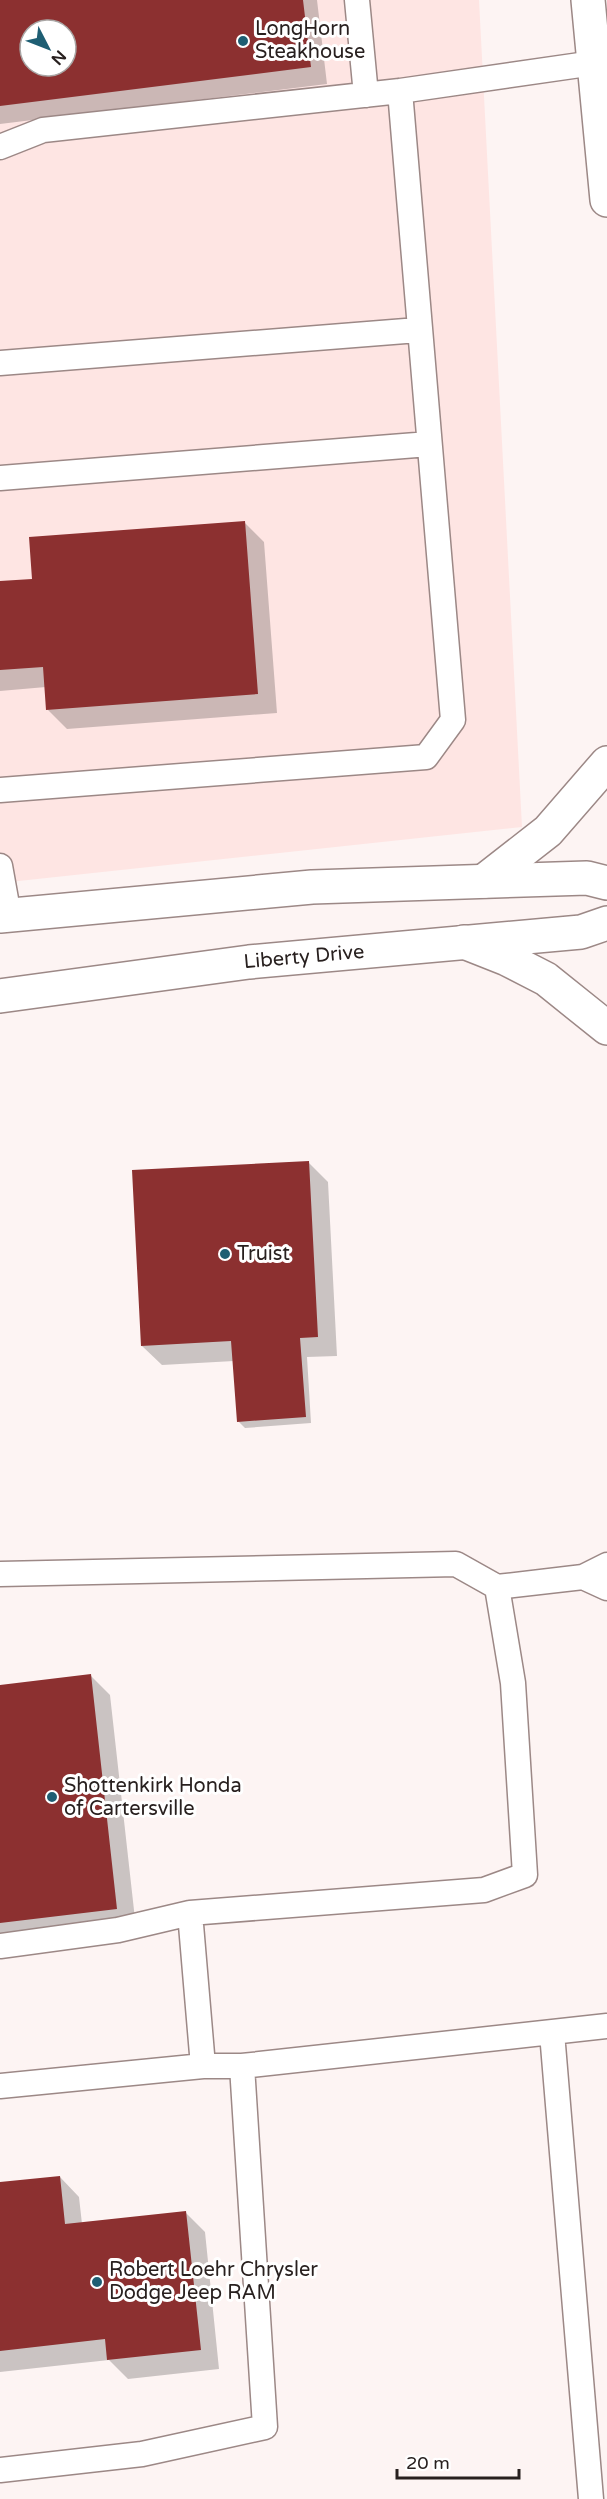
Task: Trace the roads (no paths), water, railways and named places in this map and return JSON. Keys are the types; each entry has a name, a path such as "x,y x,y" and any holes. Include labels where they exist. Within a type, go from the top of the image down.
{"street":[{"path":"588,0 594,63 603,117 607,200"},
{"path":"484,881 548,831 607,763"},
{"path":"4,916 312,887 587,878 607,883"},
{"name":"Liberty Drive","path":"0,996 249,962 581,932 607,923"},
{"path":"464,942 507,959 546,979 607,1028"}],"lane":[{"path":"357,0 366,95"},
{"path":"0,147 43,130 400,91 594,63"},
{"path":"0,790 426,757 453,720 418,330 400,91"},
{"path":"0,363 418,330"},
{"path":"0,478 429,444"},
{"path":"0,866 4,916"},
{"path":"0,1574 456,1564 497,1587 583,1577 607,1564"},
{"path":"583,1577 607,1588"},
{"path":"0,1946 118,1930 190,1913 484,1890 525,1875 513,1683 497,1587"},
{"path":"190,1913 203,2066"},
{"path":"0,2086 203,2066 242,2066 607,2026"},
{"path":"552,2033 591,2499"},
{"path":"0,2470 142,2454 266,2427 242,2066"}],"place":[{"name":"LongHorn Steakhouse","path":"243,41"},
{"name":"Truist","path":"225,1254"},
{"name":"Shottenkirk Honda of Cartersville","path":"52,1797"},
{"name":"Robert Loehr Chrysler Dodge Jeep RAM","path":"97,2282"}]}
